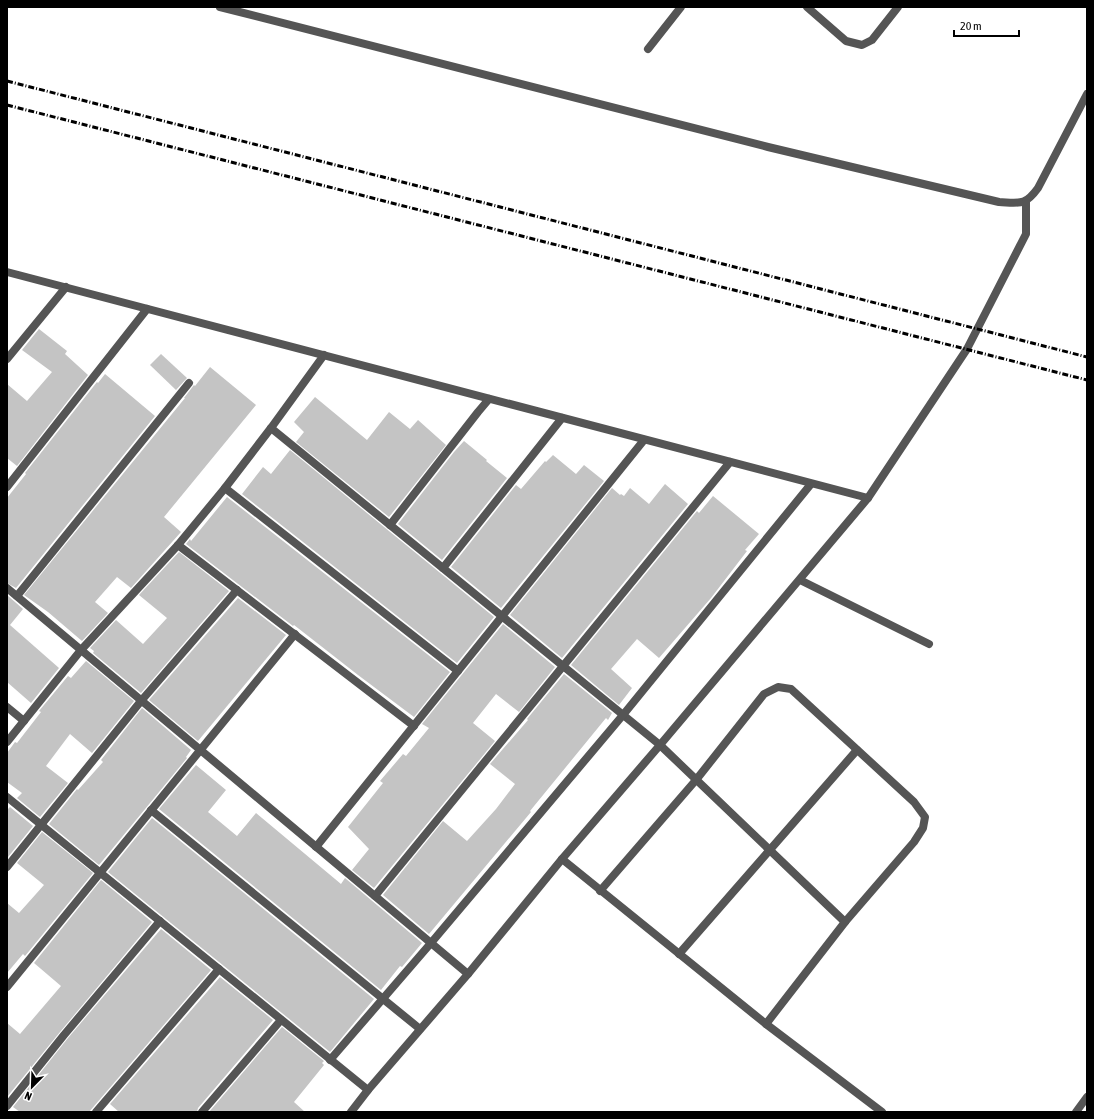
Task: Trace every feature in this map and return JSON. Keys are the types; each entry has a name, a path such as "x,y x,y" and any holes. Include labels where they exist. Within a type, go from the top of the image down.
{"street":[{"path":"220,7 768,148 999,202 1026,202"},
{"path":"648,48 680,7"},
{"path":"807,7 846,41 862,45 872,40 898,7"},
{"path":"351,1112 368,1090 468,974 562,859 660,746 868,498 966,349 1026,234 1026,202 1038,188 1054,154 1087,94"},
{"path":"7,272 868,498"},
{"path":"7,359 66,287"},
{"path":"7,487 147,309"},
{"path":"7,742 81,650 178,545 225,488 324,355"},
{"path":"17,596 189,383"},
{"path":"390,525 489,399"},
{"path":"443,568 562,418"},
{"path":"271,428 660,746 845,922"},
{"path":"316,847 644,440"},
{"path":"375,896 730,462"},
{"path":"330,1060 431,943 623,715 811,484"},
{"path":"225,488 458,671"},
{"path":"178,545 414,726"},
{"path":"800,580 929,644"},
{"path":"7,588 468,974"},
{"path":"7,867 141,700 237,590"},
{"path":"7,987 294,634"},
{"path":"600,891 696,780 764,694 778,687 791,689 914,802 925,817 924,828 914,842 845,922 766,1024"},
{"path":"7,707 24,721"},
{"path":"679,954 857,750"},
{"path":"7,797 368,1090"},
{"path":"151,810 420,1029"},
{"path":"562,859 766,1024 882,1112"},
{"path":"7,1106 64,1035 160,921"},
{"path":"96,1112 219,969"},
{"path":"202,1112 281,1020"},
{"path":"1076,1112 1087,1097"}],"building":[{"path":"39,329 67,351 65,354 88,375 17,466 7,458 7,384 27,401 52,372 22,350"},
{"path":"161,354 187,378 176,390 150,365"},
{"path":"210,367 256,405 164,517 181,532 131,588 117,577 95,602 108,613 82,641 48,612 24,595"},
{"path":"105,374 155,416 16,588 7,583 7,498 26,474 25,473"},
{"path":"315,397 367,440 389,412 410,429 418,420 446,445 389,517 296,442 304,432 294,422"},
{"path":"464,441 507,478 442,560 398,524"},
{"path":"290,450 494,617 457,663 242,494 263,467 271,474"},
{"path":"553,455 576,474 584,465 604,481 501,608 451,567 516,485 521,489 545,461 546,462"},
{"path":"665,484 688,504 562,658 510,615 612,488 620,495 621,494 624,496 630,488 649,504"},
{"path":"713,496 759,534 745,550 747,551 711,598 659,658 637,639 611,669 632,688 619,705 571,665 697,511 699,513"},
{"path":"227,497 450,672 414,717 186,544 190,539 191,541"},
{"path":"179,552 229,591 141,693 93,653 94,651 90,648 116,620 143,644 167,618 139,595"},
{"path":"7,595 23,609 10,625 59,668 31,703 7,682"},
{"path":"238,598 286,635 198,741 149,700"},
{"path":"503,624 555,667 519,712 496,694 473,723 495,741 374,888 352,870 369,849 348,827 383,783 380,781 403,754 406,756 429,728 422,724"},
{"path":"86,661 134,701 92,753 70,734 46,766 68,783 40,817 17,798 22,793 7,782 7,753 15,742 17,743 41,712 39,711 68,676 71,678"},
{"path":"564,674 612,713 608,720 606,718 530,811 531,812 429,934 383,895 443,821 467,841 496,809 515,784 490,764 528,720 527,719"},
{"path":"142,708 191,750 186,757 187,758 99,865 49,824 77,789 78,790 103,762 101,760"},
{"path":"196,765 226,790 208,812 237,836 256,813 341,884 345,878 422,943 402,967 400,966 381,990 159,809"},
{"path":"10,807 33,826 8,857 7,810"},
{"path":"152,818 374,999 330,1052 108,872"},
{"path":"42,832 93,873 25,956 23,954 7,973 7,903 19,913 44,885 17,863"},
{"path":"101,880 152,922 7,1097 7,1023 20,1034 61,986 34,963"},
{"path":"161,929 211,970 89,1112 20,1112 13,1107 68,1038"},
{"path":"220,977 273,1020 198,1108 197,1112 119,1112 110,1104"},
{"path":"282,1027 324,1061 322,1063 324,1065 294,1102 305,1112 209,1112"}],"railway":[{"path":"7,81 1087,357"},
{"path":"7,105 1087,380"}]}
